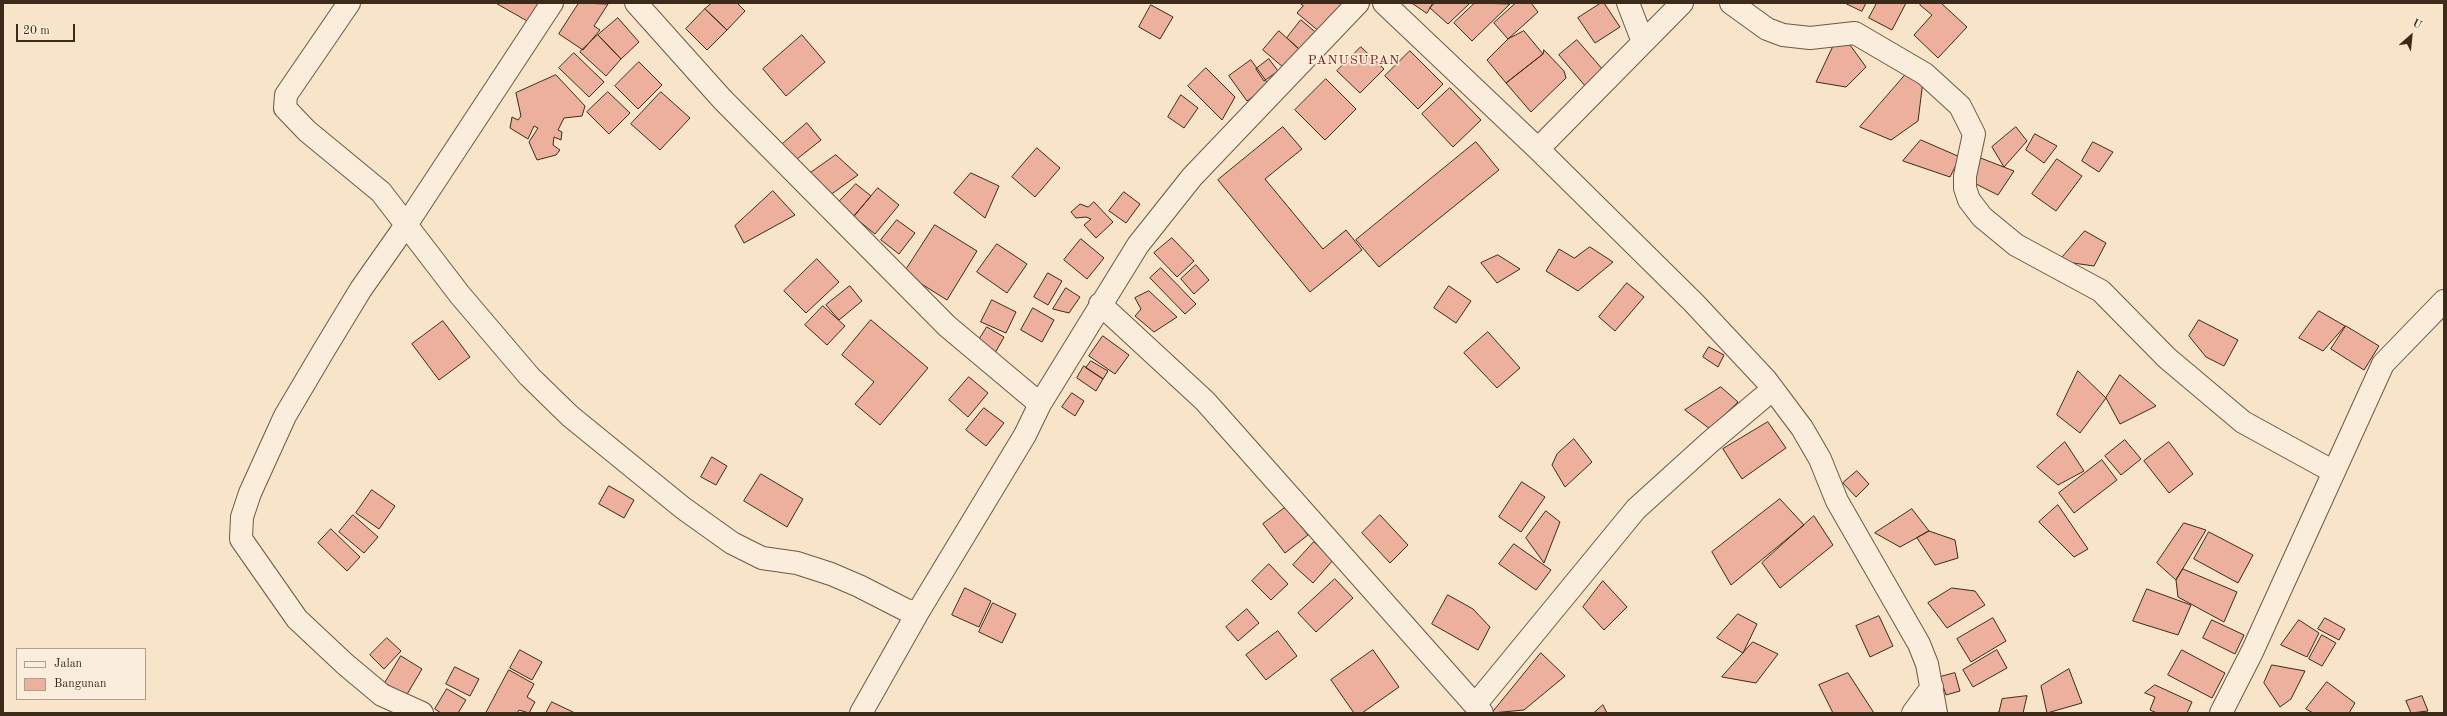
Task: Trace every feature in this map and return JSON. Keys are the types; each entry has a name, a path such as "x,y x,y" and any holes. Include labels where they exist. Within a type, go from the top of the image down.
{"street":[{"path":"349,3 286,95 286,108 307,131 381,192 460,295 529,376 570,416 683,508 732,543 762,558 797,563 830,574 859,586 906,610 918,612"},
{"path":"422,713 382,695 345,664 297,619 241,539 242,517 250,493 286,416 361,288 406,225 552,3"},
{"path":"636,3 722,99 941,320 1040,404"},
{"path":"861,713 918,612 1025,435 1040,404 1100,304 1138,245 1192,177 1358,3"},
{"path":"1384,3 1538,149 1694,303 1773,389 1809,440 1820,459 1837,501 1919,644 1928,664 1936,713"},
{"path":"1628,3 1643,42"},
{"path":"1538,149 1682,3"},
{"path":"1731,3 1767,29 1783,35 1810,38 1855,32 1925,74 1960,106 1974,134 1965,176 1965,188 1969,200 1982,217 2016,245 2101,291 2167,358 2243,422 2334,472"},
{"path":"2221,713 2383,364 2444,301"},
{"path":"1100,304 1205,401 1479,709 1636,508 1773,389"},
{"path":"1913,713 1932,687"}],"building":[{"path":"496,3 544,3 528,21"},
{"path":"579,3 608,4 594,26 600,30 583,50 559,34"},
{"path":"712,3 737,3 745,11 727,30 705,9"},
{"path":"1300,3 1347,3 1321,33 1297,13 1303,6"},
{"path":"1412,3 1433,3 1427,13"},
{"path":"1435,3 1470,3 1448,24 1430,8"},
{"path":"1475,3 1510,4 1472,41 1454,23"},
{"path":"1516,3 1531,3 1538,12 1508,39 1494,23"},
{"path":"1601,3 1604,3 1620,27 1595,43 1578,18"},
{"path":"1845,3 1866,3 1862,11"},
{"path":"1877,3 1906,3 1892,30 1869,18"},
{"path":"1922,3 1941,3 1967,27 1938,58 1914,35 1932,15 1920,5"},
{"path":"1151,5 1173,17 1160,39 1139,27"},
{"path":"705,9 727,30 707,50 686,29"},
{"path":"618,18 639,42 621,59 598,35"},
{"path":"1301,20 1319,35 1300,50 1287,38"},
{"path":"1279,31 1300,50 1284,68 1263,50"},
{"path":"1524,31 1543,54 1506,83 1487,60 1508,39"},
{"path":"598,35 621,59 606,76 580,52"},
{"path":"802,35 825,62 786,96 763,69"},
{"path":"1577,40 1604,71 1586,87 1559,55"},
{"path":"1850,45 1866,67 1846,87 1816,82 1833,46"},
{"path":"1361,47 1384,69 1360,93 1337,71"},
{"path":"1544,50 1564,71 1566,78 1531,112 1506,83 1543,54"},
{"path":"1410,51 1443,84 1418,109 1385,76"},
{"path":"574,53 604,82 589,97 559,68"},
{"path":"1269,59 1278,71 1264,81 1256,69"},
{"path":"1251,60 1269,85 1247,101 1229,76"},
{"path":"639,62 662,85 638,109 615,86"},
{"path":"1206,68 1235,97 1222,120 1188,86"},
{"path":"1907,73 1923,81 1918,121 1891,140 1860,127"},
{"path":"556,75 585,106 582,116 564,118 558,130 562,132 561,140 554,137 553,145 560,150 556,155 537,160 529,142 538,128 534,126 528,139 510,128 512,117 518,120 521,116 516,93"},
{"path":"1326,79 1356,109 1325,140 1295,110"},
{"path":"1450,88 1481,120 1453,147 1422,114"},
{"path":"608,92 630,113 609,134 587,112"},
{"path":"661,92 690,118 660,150 631,124"},
{"path":"1181,95 1198,108 1184,128 1168,117"},
{"path":"807,123 821,140 792,163 779,147"},
{"path":"1283,127 1302,149 1265,179 1323,249 1346,230 1362,250 1310,292 1218,180"},
{"path":"2016,127 2027,141 2004,167 1992,147"},
{"path":"2035,134 2057,146 2044,163 2026,150"},
{"path":"1921,140 1960,157 1950,177 1903,161"},
{"path":"1476,142 1499,170 1379,267 1356,240"},
{"path":"2093,142 2113,152 2099,172 2082,161"},
{"path":"1037,148 1060,168 1035,197 1012,177"},
{"path":"836,155 858,175 826,198 809,174"},
{"path":"1978,157 2014,171 1998,195 1970,181"},
{"path":"2057,159 2082,176 2056,211 2032,194"},
{"path":"971,173 999,186 985,218 954,193"},
{"path":"856,184 871,196 852,218 837,204"},
{"path":"878,188 899,205 875,234 854,217"},
{"path":"773,191 795,215 744,243 735,226"},
{"path":"1124,192 1140,204 1126,223 1109,211"},
{"path":"1094,202 1113,222 1096,238 1084,225 1091,219 1086,217 1076,218 1071,212 1080,204 1088,207"},
{"path":"897,220 915,233 899,254 881,240"},
{"path":"935,225 977,251 947,300 904,273"},
{"path":"2085,231 2106,243 2094,266 2059,261"},
{"path":"1172,238 1194,261 1177,277 1154,253"},
{"path":"1081,239 1104,258 1087,279 1064,260"},
{"path":"997,244 1027,264 1007,293 977,272"},
{"path":"1590,247 1613,262 1578,291 1546,271 1559,249 1574,258"},
{"path":"1498,255 1520,269 1497,283 1481,263"},
{"path":"817,259 839,282 806,313 784,291"},
{"path":"1196,265 1209,280 1194,294 1181,279"},
{"path":"1161,268 1196,304 1185,314 1150,278"},
{"path":"1048,273 1062,281 1048,305 1034,297"},
{"path":"1627,283 1644,297 1615,331 1599,317"},
{"path":"850,286 862,301 839,320 826,305"},
{"path":"1449,286 1471,301 1456,323 1434,308"},
{"path":"1066,288 1080,297 1069,313 1053,309"},
{"path":"1149,291 1177,317 1154,332 1135,316 1141,309 1135,298"},
{"path":"992,300 1016,312 1006,333 981,322"},
{"path":"823,306 845,326 827,345 805,325"},
{"path":"1033,308 1054,320 1042,342 1021,330"},
{"path":"2319,311 2345,326 2323,351 2299,338"},
{"path":"871,320 928,368 880,425 855,404 874,382 842,355"},
{"path":"2199,320 2238,340 2224,366 2206,357 2189,336"},
{"path":"443,321 470,357 439,380 412,344"},
{"path":"2346,326 2379,346 2364,370 2331,349"},
{"path":"987,327 1004,337 995,353 977,343"},
{"path":"1488,332 1520,368 1497,388 1464,353"},
{"path":"1103,336 1129,355 1115,374 1089,356"},
{"path":"1709,347 1724,355 1718,367 1703,357"},
{"path":"1091,361 1108,371 1103,379 1086,368"},
{"path":"1084,366 1103,379 1096,391 1077,378"},
{"path":"2078,371 2106,398 2080,433 2057,415"},
{"path":"2120,375 2156,406 2120,424 2106,398"},
{"path":"969,377 988,393 968,417 949,400"},
{"path":"1721,387 1738,402 1710,429 1685,410"},
{"path":"1072,393 1084,401 1075,416 1062,407"},
{"path":"984,408 1004,423 986,446 966,430"},
{"path":"1768,422 1786,448 1742,479 1723,449"},
{"path":"1574,439 1592,462 1565,487 1552,465 1557,454"},
{"path":"2125,440 2141,459 2121,475 2105,456"},
{"path":"2065,442 2084,471 2058,485 2037,467"},
{"path":"2169,442 2193,474 2169,493 2144,461"},
{"path":"712,457 727,466 716,485 701,477"},
{"path":"2102,460 2117,480 2074,513 2059,493"},
{"path":"1857,471 1869,484 1856,497 1843,483"},
{"path":"761,474 803,499 787,527 744,501"},
{"path":"1522,482 1545,497 1521,532 1499,517"},
{"path":"609,486 634,500 624,518 599,504"},
{"path":"372,490 395,506 379,529 356,513"},
{"path":"1780,499 1804,525 1731,585 1712,552"},
{"path":"2058,505 2088,549 2074,557 2039,522"},
{"path":"1286,507 1308,535 1285,553 1263,524"},
{"path":"1912,509 1929,531 1900,547 1875,533"},
{"path":"1546,511 1560,522 1544,563 1526,538"},
{"path":"353,515 378,537 364,553 339,532"},
{"path":"1380,515 1408,545 1390,563 1362,533"},
{"path":"1814,516 1833,545 1780,588 1762,563"},
{"path":"2184,523 2206,530 2176,580 2157,563"},
{"path":"331,529 360,557 347,571 318,543"},
{"path":"1929,531 1955,540 1958,558 1935,565 1917,538"},
{"path":"2209,532 2253,555 2238,583 2194,559"},
{"path":"1314,542 1334,559 1313,583 1293,565"},
{"path":"1514,544 1551,570 1536,590 1499,564"},
{"path":"1269,564 1288,584 1271,600 1252,581"},
{"path":"2183,569 2237,592 2224,622 2178,597 2176,580"},
{"path":"1335,579 1353,598 1316,632 1298,613"},
{"path":"1603,581 1627,607 1604,630 1583,607"},
{"path":"965,588 991,601 979,627 952,615"},
{"path":"1952,588 1975,591 1985,605 1947,628 1928,603"},
{"path":"2147,589 2191,605 2178,635 2133,621"},
{"path":"1448,595 1473,609 1490,627 1478,650 1432,624"},
{"path":"993,603 1016,614 1002,643 979,632"},
{"path":"1247,609 1259,623 1238,641 1226,627"},
{"path":"1738,614 1757,624 1743,653 1717,638"},
{"path":"1879,616 1893,646 1870,657 1856,626"},
{"path":"1993,618 2006,641 1971,662 1957,639"},
{"path":"2325,618 2345,629 2339,640 2318,629"},
{"path":"2212,620 2244,635 2235,654 2203,638"},
{"path":"2299,620 2319,633 2307,657 2281,645"},
{"path":"1278,631 1297,656 1266,680 1246,655"},
{"path":"2322,635 2336,643 2322,666 2309,659"},
{"path":"387,638 401,651 384,669 370,655"},
{"path":"1753,642 1778,654 1756,683 1722,677"},
{"path":"520,650 542,662 532,680 510,668"},
{"path":"1373,650 1399,687 1362,713 1354,713 1331,680"},
{"path":"1997,650 2007,668 1973,687 1963,670"},
{"path":"2182,650 2225,673 2212,698 2168,675"},
{"path":"1541,653 1565,676 1524,710 1492,713"},
{"path":"401,656 422,669 406,696 385,683"},
{"path":"2272,665 2305,671 2291,699 2280,707 2264,683"},
{"path":"455,667 479,679 470,696 446,684"},
{"path":"2069,669 2082,703 2047,713 2041,686"},
{"path":"509,670 534,684 527,697 535,702 529,713 519,710 517,713 486,713"},
{"path":"1848,673 1874,713 1833,713 1819,685"},
{"path":"1955,673 1960,691 1946,695 1940,677"},
{"path":"2327,682 2355,703 2349,713 2313,713 2306,709"},
{"path":"2155,685 2192,702 2187,713 2157,713 2150,710 2155,697 2145,693"},
{"path":"447,689 466,700 458,713 441,713 435,709"},
{"path":"2027,696 2023,713 1995,713 1999,712 2002,699"},
{"path":"2422,696 2428,711 2411,713 2406,701"},
{"path":"552,702 575,713 546,713"},
{"path":"1603,705 1607,713 1594,713"}],"district":[{"name":"PANUSUPAN","path":"1354,61"}]}
